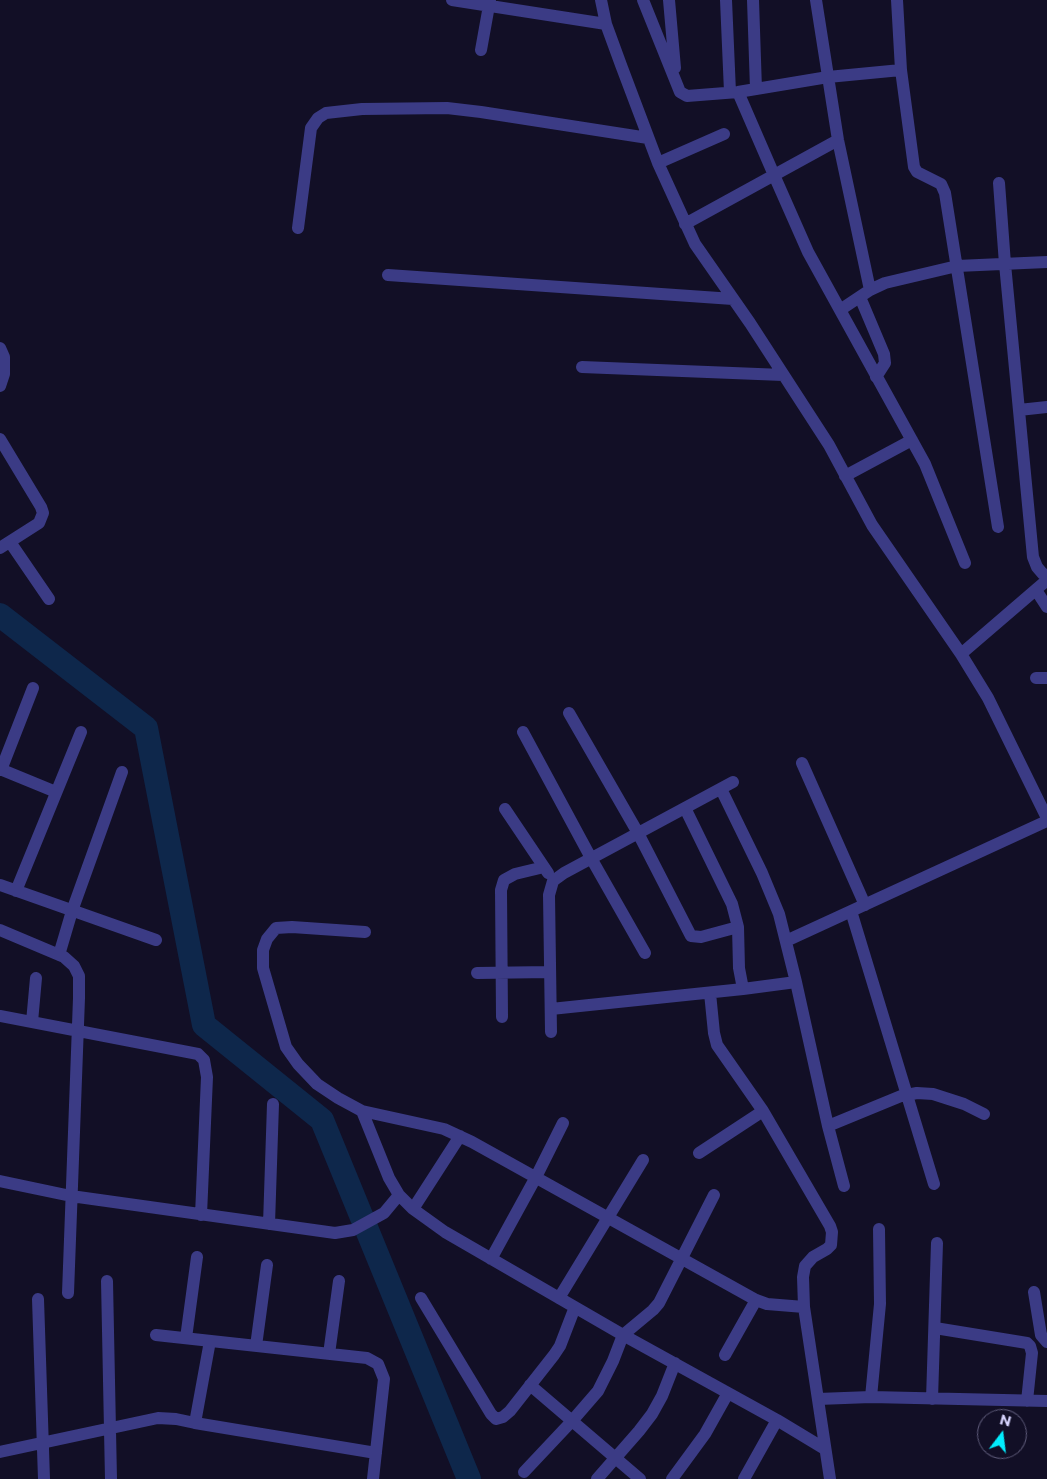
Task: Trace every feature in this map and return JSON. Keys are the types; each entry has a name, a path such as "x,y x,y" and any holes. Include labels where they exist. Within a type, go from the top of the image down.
{"street":[{"path":"452,0 490,3 606,24"},
{"path":"601,0 606,24 648,138 695,244 829,445 872,525 961,654 988,698 1047,817 851,912 786,941"},
{"path":"642,0 680,92 687,96 734,92 828,77 902,70"},
{"path":"670,0 676,80"},
{"path":"726,0 734,92 808,252 925,464 965,562"},
{"path":"753,0 756,89"},
{"path":"816,0 865,293 884,354 885,362 876,377"},
{"path":"897,0 902,70 914,167 917,172 941,184 945,193 998,527"},
{"path":"481,50 490,3"},
{"path":"298,228 312,128 318,118 326,113 362,109 447,108 648,138"},
{"path":"658,163 724,134"},
{"path":"685,224 838,140"},
{"path":"999,183 1033,557 1037,567 1043,574 1047,575"},
{"path":"840,310 865,293 885,283 957,266 1047,262"},
{"path":"388,275 733,299"},
{"path":"0,348 4,357 4,374 0,386"},
{"path":"582,367 783,375"},
{"path":"1019,410 1047,407"},
{"path":"0,440 44,513 39,523 5,545 49,599"},
{"path":"845,476 912,440"},
{"path":"961,654 1047,580"},
{"path":"1036,590 1047,607"},
{"path":"33,688 1,769 56,792"},
{"path":"569,713 638,833 690,936 701,936 738,927"},
{"path":"16,891 81,732"},
{"path":"524,732 591,858 645,953"},
{"path":"802,763 865,905"},
{"path":"59,955 72,911 122,772"},
{"path":"551,1032 549,894 553,881 591,858 733,782"},
{"path":"721,789 779,914 828,1126 844,1186"},
{"path":"685,808 732,904 738,927 739,968 743,989"},
{"path":"505,809 553,881"},
{"path":"502,1017 501,890 504,880 515,874 544,867"},
{"path":"0,885 156,940"},
{"path":"851,912 934,1184"},
{"path":"365,932 292,927 276,928 267,938 263,950 262,968 286,1047 298,1064 317,1084 338,1098 362,1110 386,1117 422,1123 460,1136 756,1300 767,1304 804,1307"},
{"path":"0,930 64,957 74,966 79,976 68,1293"},
{"path":"477,973 550,972"},
{"path":"32,1022 36,978"},
{"path":"551,1009 710,993 796,982"},
{"path":"710,993 717,1046 763,1111 832,1232 831,1245 828,1249 813,1257 805,1266 804,1277 804,1307 830,1479"},
{"path":"0,1016 198,1054 204,1060 207,1077 201,1215"},
{"path":"828,1126 906,1095 917,1093 933,1094 964,1104 984,1114"},
{"path":"269,1224 273,1104"},
{"path":"362,1110 389,1178 399,1195 413,1209 445,1232 491,1259 825,1449"},
{"path":"699,1154 763,1111"},
{"path":"491,1259 563,1123"},
{"path":"413,1209 460,1136"},
{"path":"559,1298 644,1160"},
{"path":"0,1182 71,1196 335,1233 354,1230 384,1213 399,1195"},
{"path":"524,1472 598,1391 623,1335 659,1303 714,1195"},
{"path":"871,1397 880,1304 879,1229"},
{"path":"932,1399 937,1243"},
{"path":"186,1338 197,1257"},
{"path":"256,1346 267,1265"},
{"path":"107,1281 111,1479"},
{"path":"329,1354 339,1281"},
{"path":"1034,1292 1041,1335 1047,1342"},
{"path":"421,1298 490,1414 496,1419 503,1417 554,1355 560,1346 575,1307"},
{"path":"38,1299 44,1479"},
{"path":"725,1355 756,1300"},
{"path":"935,1328 1027,1343 1032,1353 1027,1401"},
{"path":"156,1335 367,1358 378,1364 384,1379 373,1479"},
{"path":"195,1423 210,1341"},
{"path":"597,1479 652,1414 662,1396 675,1363"},
{"path":"530,1386 640,1479"},
{"path":"672,1479 706,1434 728,1393"},
{"path":"818,1398 871,1397 1047,1401"},
{"path":"0,1452 158,1418 176,1419 376,1453"},
{"path":"744,1479 776,1420"},
{"path":"819,1479 828,1465"}],"waterway":[{"path":"0,615 146,728 204,1025 322,1120 469,1479"}]}
